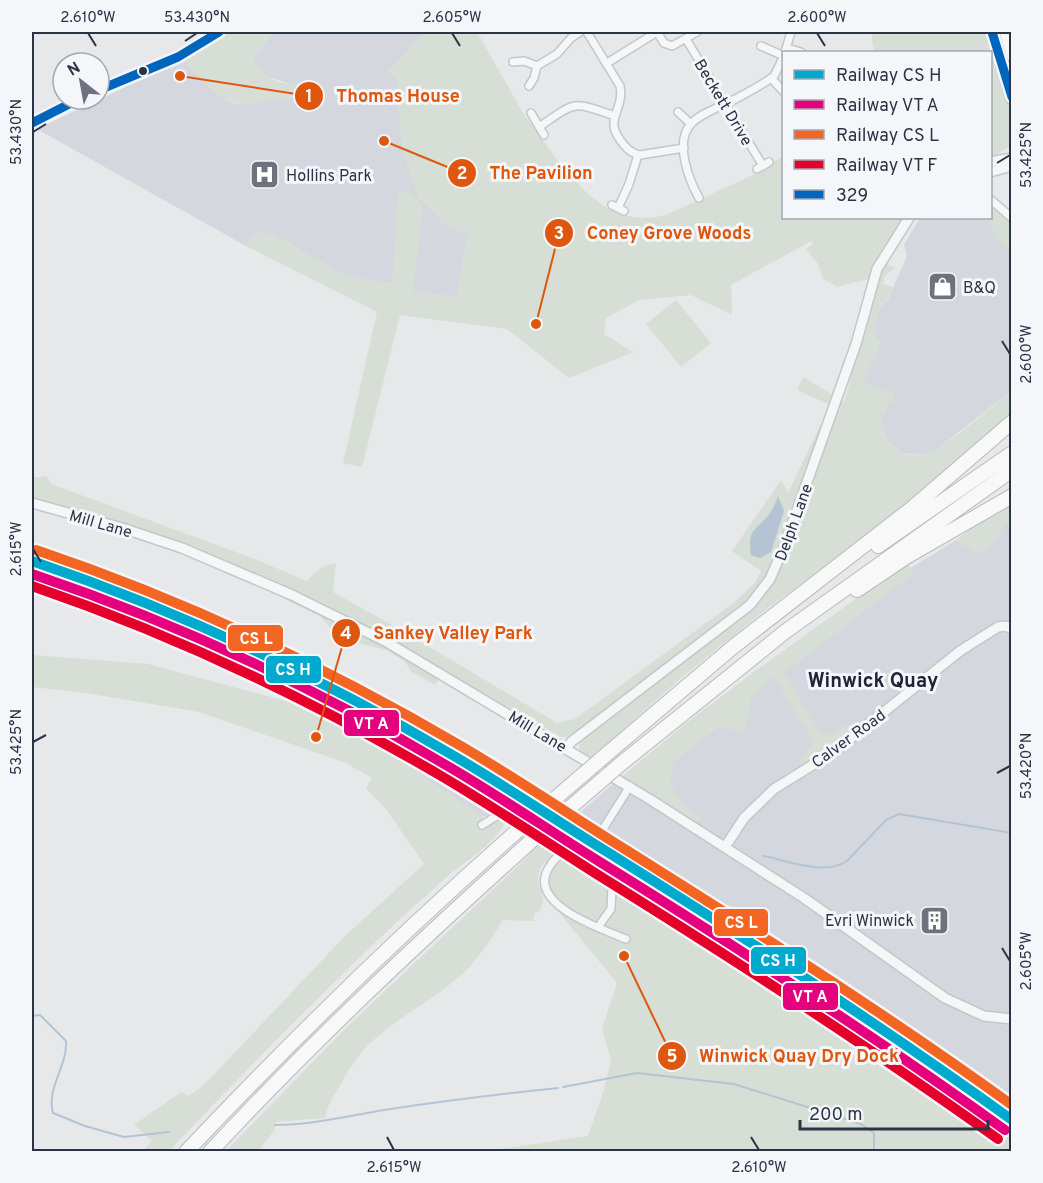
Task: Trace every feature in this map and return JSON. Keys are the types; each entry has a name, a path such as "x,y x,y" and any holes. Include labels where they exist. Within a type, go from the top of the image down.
{"highway":[{"path":"186,1152 354,981 515,833 733,647 911,509 1011,423"},
{"path":"665,706 875,548 1011,453"},
{"path":"210,1152 387,973 529,843 623,762 786,631 1011,470"},
{"path":"679,717 906,556 1011,496"}],"main road":[{"path":"992,32 1011,99"},
{"path":"1005,32 1011,56"}],"street":[{"path":"111,85 178,57 219,32"},
{"path":"529,86 537,66 556,54 580,32"},
{"path":"587,32 618,81 621,90 613,124 616,134 628,150 638,155 684,148"},
{"path":"607,63 657,32 664,43 669,46 697,32"},
{"path":"786,51 791,32"},
{"name":"Beckett Drive","path":"686,39 763,166"},
{"path":"760,46 782,52"},
{"path":"699,198 689,178 684,148 684,136 691,124 771,78 782,58"},
{"path":"513,62 524,61 537,66"},
{"path":"771,78 782,91"},
{"path":"539,126 575,105 582,105 615,116"},
{"path":"32,123 56,111"},
{"path":"678,112 691,124"},
{"path":"531,113 544,135"},
{"path":"1004,165 1011,153"},
{"path":"618,208 629,184 638,155"},
{"path":"1004,165 1011,158"},
{"path":"992,201 1011,219"},
{"name":"Delph Lane","path":"567,748 571,742 742,612 758,597 770,579 784,547 852,355 877,268 908,219"},
{"name":"Mill Lane","path":"32,503 157,539 292,595 385,641 630,786 726,847 804,898 945,999 984,1016 1011,1019"},
{"name":"Calver Road","path":"726,847 744,818 774,789 835,751 960,651 998,627 1006,626 1011,629"},
{"path":"626,939 572,915 547,893 544,880 546,873 559,855 565,852 588,851 591,848 630,786"},
{"path":"482,825 500,814 516,818 551,840 559,855"},
{"path":"598,927 611,909 612,888"}],"shaded area":[{"path":"225,32 274,32 252,59 264,73 276,81 290,84 309,82 311,95 304,94 245,104 229,101 217,94 187,63 187,58"},
{"name":"Hollins Park","path":"274,32 425,32 389,71 397,80 403,152 516,243 508,304 412,291 392,283 358,279 344,274 274,234 255,233 246,246 37,129 75,111 111,111 111,94 187,58 187,63 209,87 227,101 236,104 311,95 293,85 266,76 252,59"},
{"path":"425,32 477,32 523,113 572,180 574,179 604,206 627,216 652,218 666,215 755,174 782,157 782,219 904,219 869,279 836,287 827,282 818,264 806,249 813,244 811,241 731,285 732,315 691,295 639,300 606,318 604,334 633,352 569,378 507,329 400,315 362,467 343,463 377,312 246,246 255,233 274,234 344,274 358,279 392,283 398,191 412,193 423,208 413,291 456,297 468,233 448,228 418,197 403,152 397,80 389,71"},
{"path":"871,32 988,32 1011,114 1011,146 992,155 992,51 874,51"},
{"path":"992,206 1011,223 1011,246 1002,244 987,219 992,219"},
{"path":"919,219 989,219 999,240 1008,247 1011,246 1011,391 936,450 920,455 902,453 889,443 881,420 888,402 892,404 863,382 880,343 874,331 877,312 888,299 907,256 904,245"},
{"path":"886,264 895,268 884,277 883,284 893,287 875,324 877,340 881,342 863,382 895,394 893,404 888,402 882,417 883,432 888,441 894,448 907,454 921,455 930,452 954,437 1011,391 1011,416 931,486 847,551 769,607 681,678 591,758 579,750 580,741 753,606 770,588 781,565 771,568 759,587 734,613 570,736 561,737 507,706 487,704 442,676 435,685 412,672 405,662 387,650 341,639 320,616 268,591 260,576 177,541 32,498 32,478 46,476 51,484 252,558 307,581 323,567 336,564 333,592 557,723 575,719 732,604 755,583 761,571 732,551 781,480 788,493 830,405 797,390 803,377 844,402"},
{"path":"676,300 711,343 681,367 646,324"},
{"path":"1011,501 1011,1101 937,1048 595,829 582,849 556,854 509,821 478,815 388,752 409,716 575,817 614,783 629,792 636,782 904,572 955,541"},
{"path":"1011,501 1011,521 1006,524 991,547 977,554 955,541 992,511"},
{"path":"907,562 914,573 784,673 823,737 849,724 852,731 802,764 799,761 814,743 774,677 751,697 745,733 720,726 673,762 670,784 685,807 702,818 695,822 621,777 689,721 758,669"},
{"path":"32,655 148,664 289,702 320,714 364,739 371,737 387,747 390,754 487,820 495,814 507,818 489,843 432,890 354,963 169,1151 143,1151 152,1141 134,1125 181,1092 189,1096 205,1084 346,935 424,864 386,809 366,788 372,778 346,763 199,712 85,693 32,687"},
{"path":"570,829 849,1010 1012,1125 1011,1151 489,1151 588,1136 603,1093 611,1060 602,1029 617,983 540,889 543,903 539,911 534,914 534,921 503,920 479,956 461,975 391,1026 365,1049 353,1064 333,1098 325,1118 276,1122 274,1131 258,1151 225,1152 350,1024 517,867 543,839 551,840","holes":["546,859 540,889 538,877"]}],"water":[{"path":"778,496 784,511 771,552 760,558 751,555 752,533 769,515"}],"waterway":[{"path":"764,856 807,866 838,865 847,861 886,820 899,814 1012,833"},
{"path":"32,1016 40,1015 66,1041 64,1059 52,1095 53,1113 85,1126 124,1137 169,1132"},
{"path":"563,1087 637,1073 734,1084 861,1124 874,1133 874,1152"},
{"path":"275,1125 316,1122 384,1110 558,1088"}],"railway":[{"path":"32,555 119,585 204,620 288,659 401,718 523,791 765,944 914,1043 1012,1112"},
{"path":"32,565 75,579 202,629 285,667 397,727 522,802 765,956 865,1021 1012,1124"}],"transit line":[{"name":"329","path":"111,85 178,57 219,32"},
{"name":"329","path":"992,32 1012,97"},
{"name":"329","path":"32,123 56,111"},
{"path":"36,550 146,591 254,637 359,689 461,746 865,1003 1012,1105"},
{"path":"32,561 142,601 248,648 352,699 454,756 762,950 863,1016 1012,1120"},
{"path":"32,574 194,636 298,685 401,739 489,791 754,959 1005,1130"},
{"path":"32,586 138,626 242,671 344,722 443,777 748,970 849,1036 998,1139"}],"place":[{"name":"Thomas House","path":"180,76"},
{"name":"The Pavilion","path":"384,141"},
{"name":"Hollins Park","path":"265,175"},
{"name":"B&Q","path":"942,287"},
{"name":"Coney Grove Woods","path":"536,324"},
{"name":"Sankey Valley Park","path":"316,737"},
{"name":"Evri Winwick","path":"935,920"},
{"name":"Winwick Quay Dry Dock","path":"624,956"}],"district":[{"name":"Winwick Quay","path":"873,680"}]}
